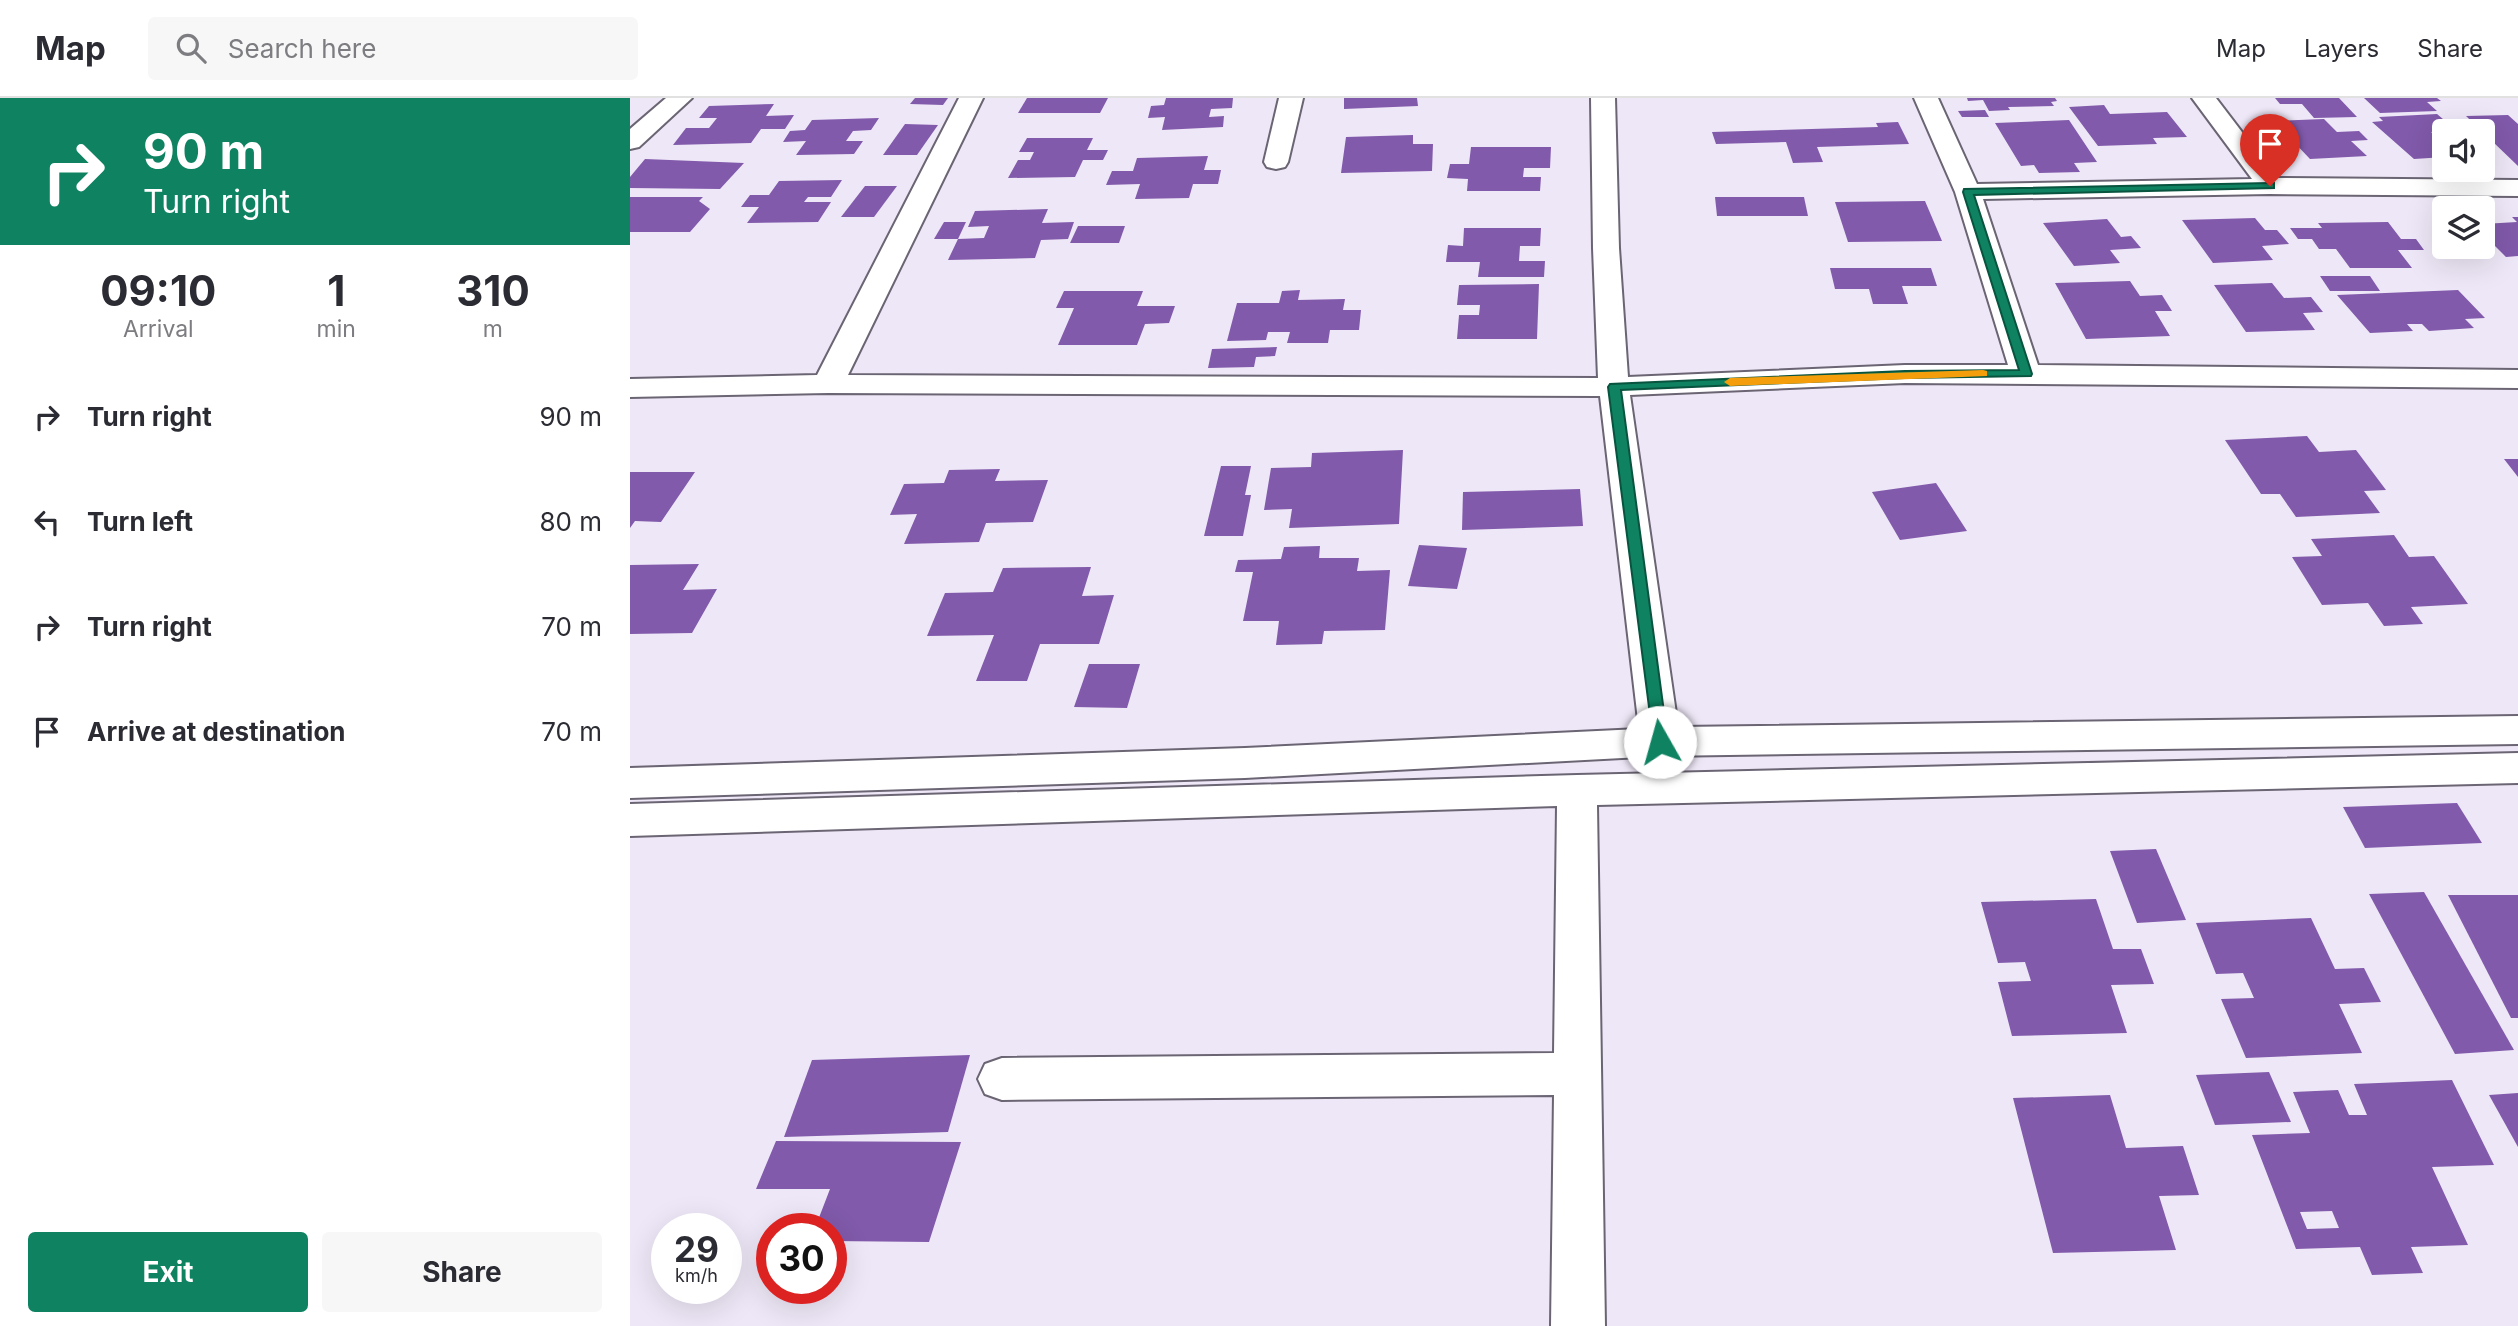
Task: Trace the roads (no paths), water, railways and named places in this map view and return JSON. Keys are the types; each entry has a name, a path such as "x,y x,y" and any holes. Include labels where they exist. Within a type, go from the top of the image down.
{"street":[{"path":"630,142 680,98"},
{"path":"828,384 971,98"},
{"path":"1276,162 1291,98"},
{"path":"1603,98 1606,248 1614,387 1660,742"},
{"path":"1926,98 1968,192 2026,374"},
{"path":"2204,98 2270,186"},
{"path":"1968,192 2270,186 2518,188"},
{"path":"630,388 828,384 1614,387 1905,374 2518,379"},
{"path":"630,783 1245,763 1660,742 2518,730"},
{"path":"630,820 1577,790 2518,768"},
{"path":"1577,790 1578,1326"},
{"path":"1002,1079 1577,1074"}]}
